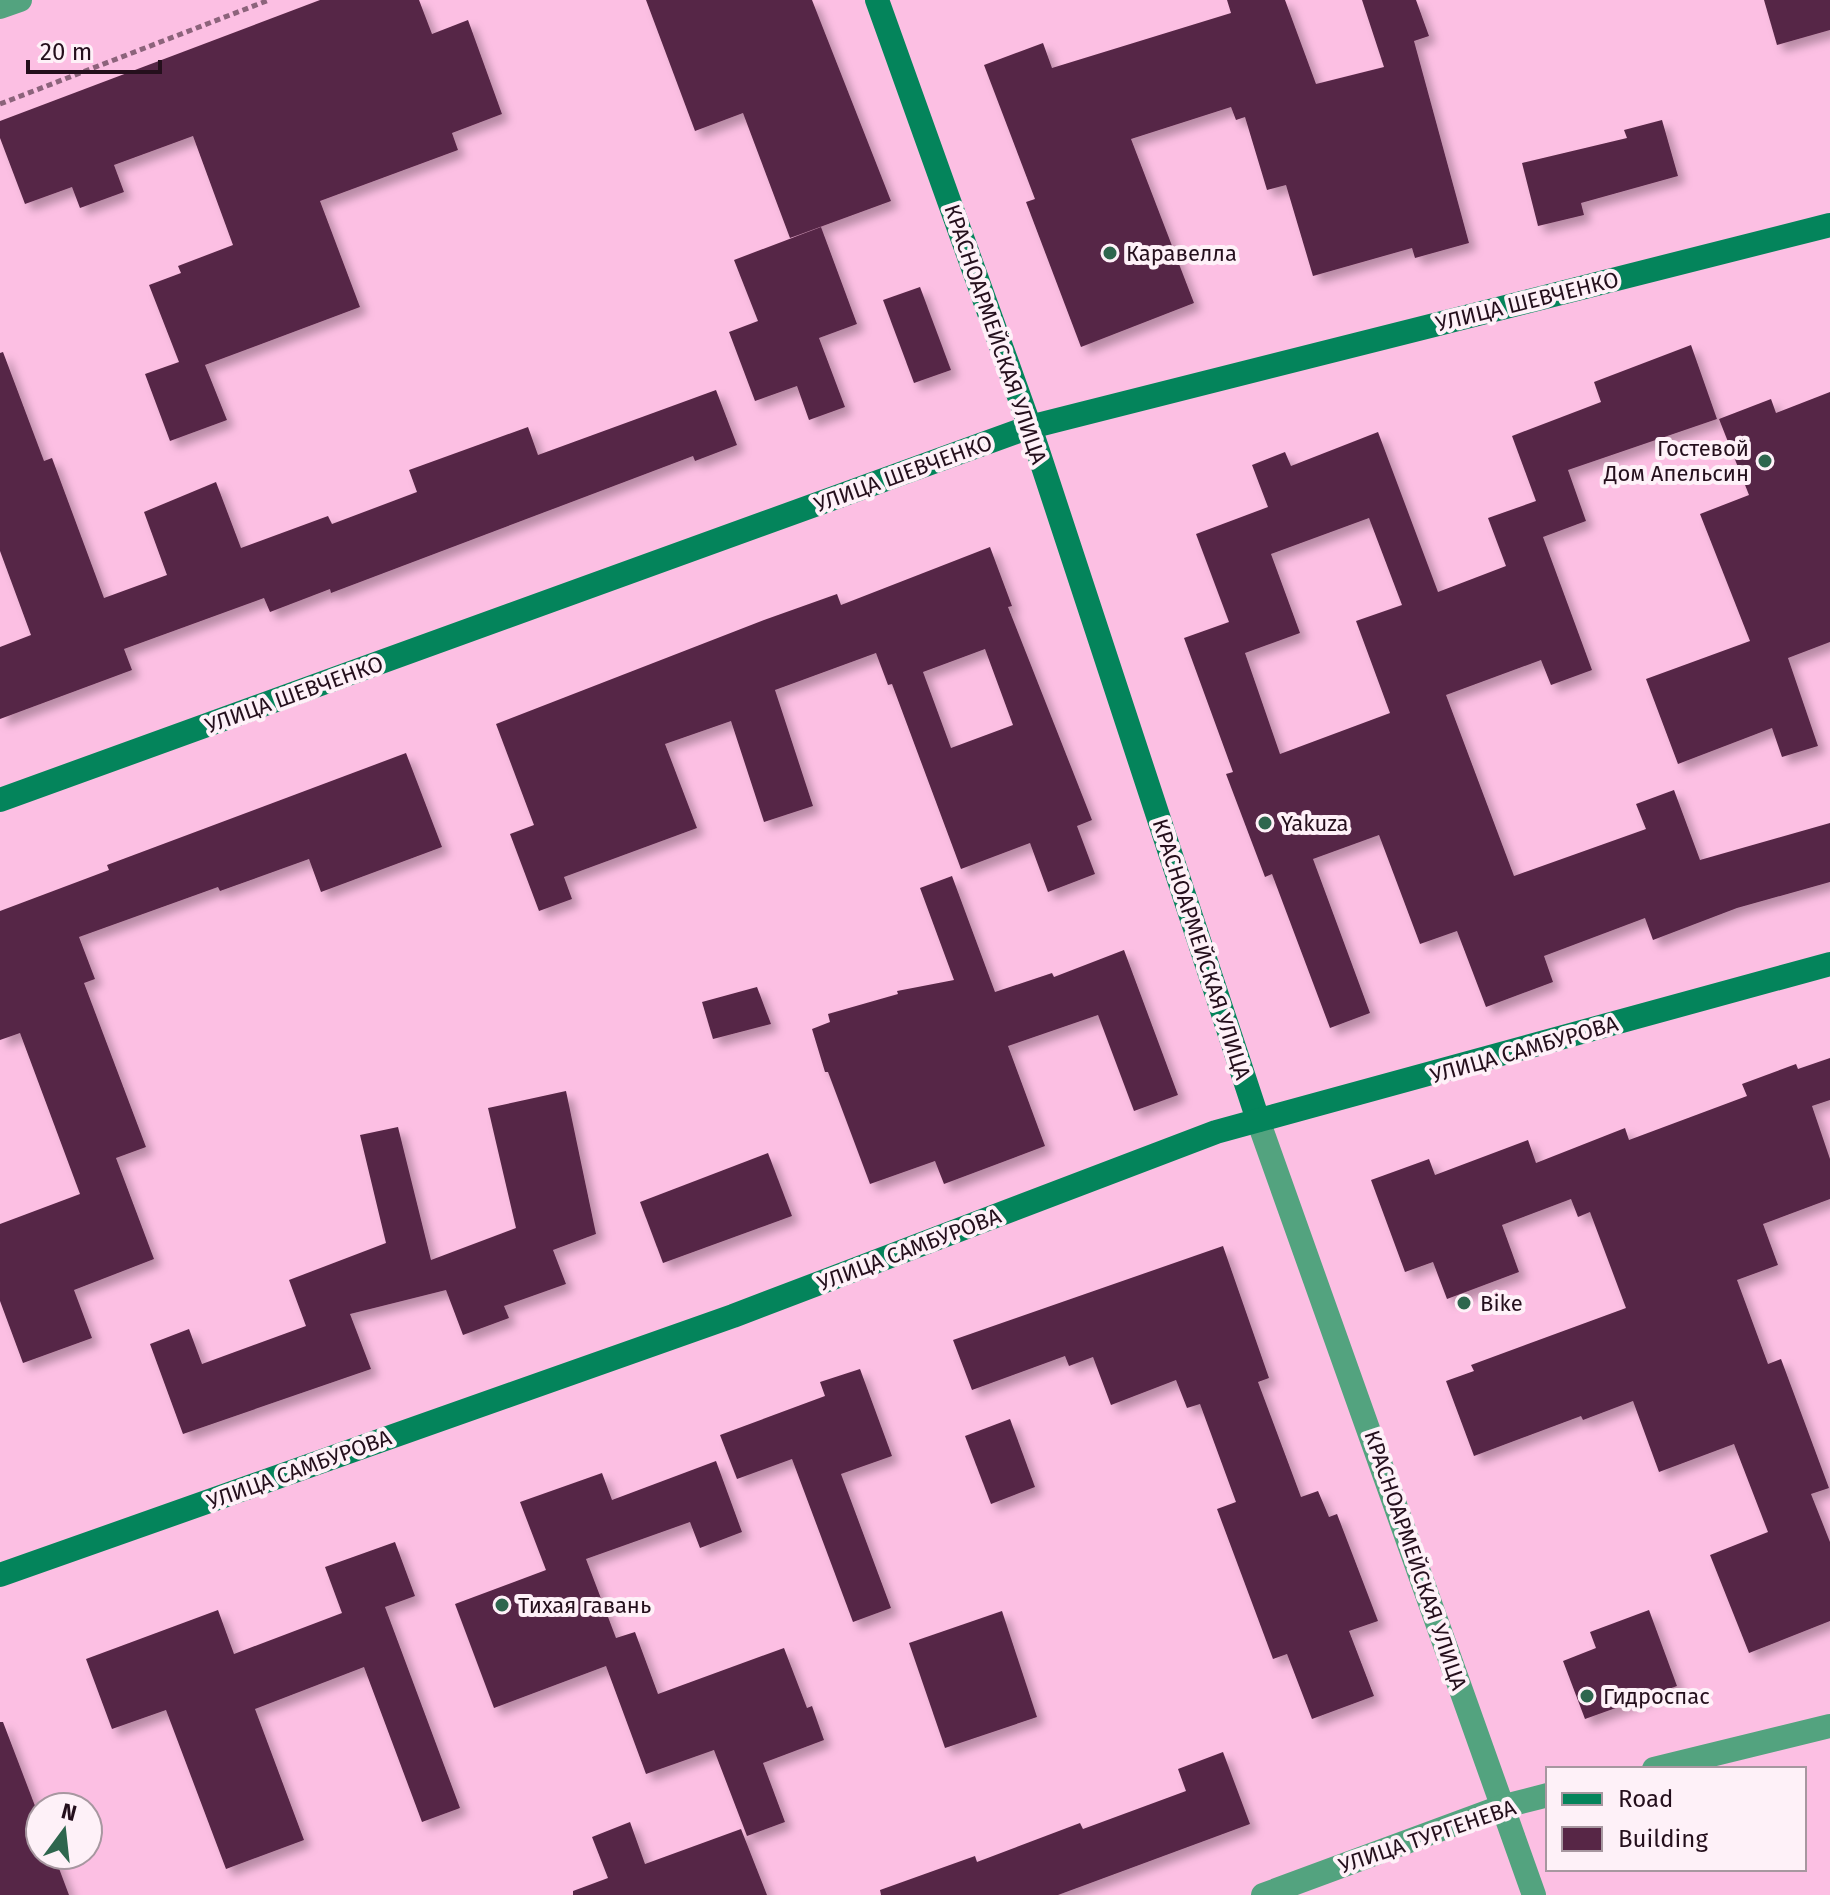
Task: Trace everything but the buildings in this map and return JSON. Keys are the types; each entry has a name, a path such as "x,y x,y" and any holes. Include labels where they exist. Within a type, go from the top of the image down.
{"street":[{"path":"0,7 20,0"},
{"name":"КРАСНОАРМЕЙСКАЯ УЛИЦА","path":"877,0 1030,427 1258,1120 1378,1449 1534,1895"},
{"name":"УЛИЦА ШЕВЧЕНКО","path":"0,800 1030,427 1830,225"},
{"name":"УЛИЦА САМБУРОВА","path":"0,1575 733,1316 1216,1132 1830,964"},
{"path":"1662,1767 1830,1726"},
{"name":"УЛИЦА ТУРГЕНЕВА","path":"1263,1895 1501,1807 1546,1796"}],"path":[{"path":"0,104 269,0"}],"place":[{"name":"Каравелла","path":"1110,253"},
{"name":"Гостевой Дом Апельсин","path":"1765,461"},
{"name":"Yakuza","path":"1265,823"},
{"name":"Bike","path":"1464,1303"},
{"name":"Тихая гавань","path":"502,1605"},
{"name":"Гидроспас","path":"1587,1696"}]}
